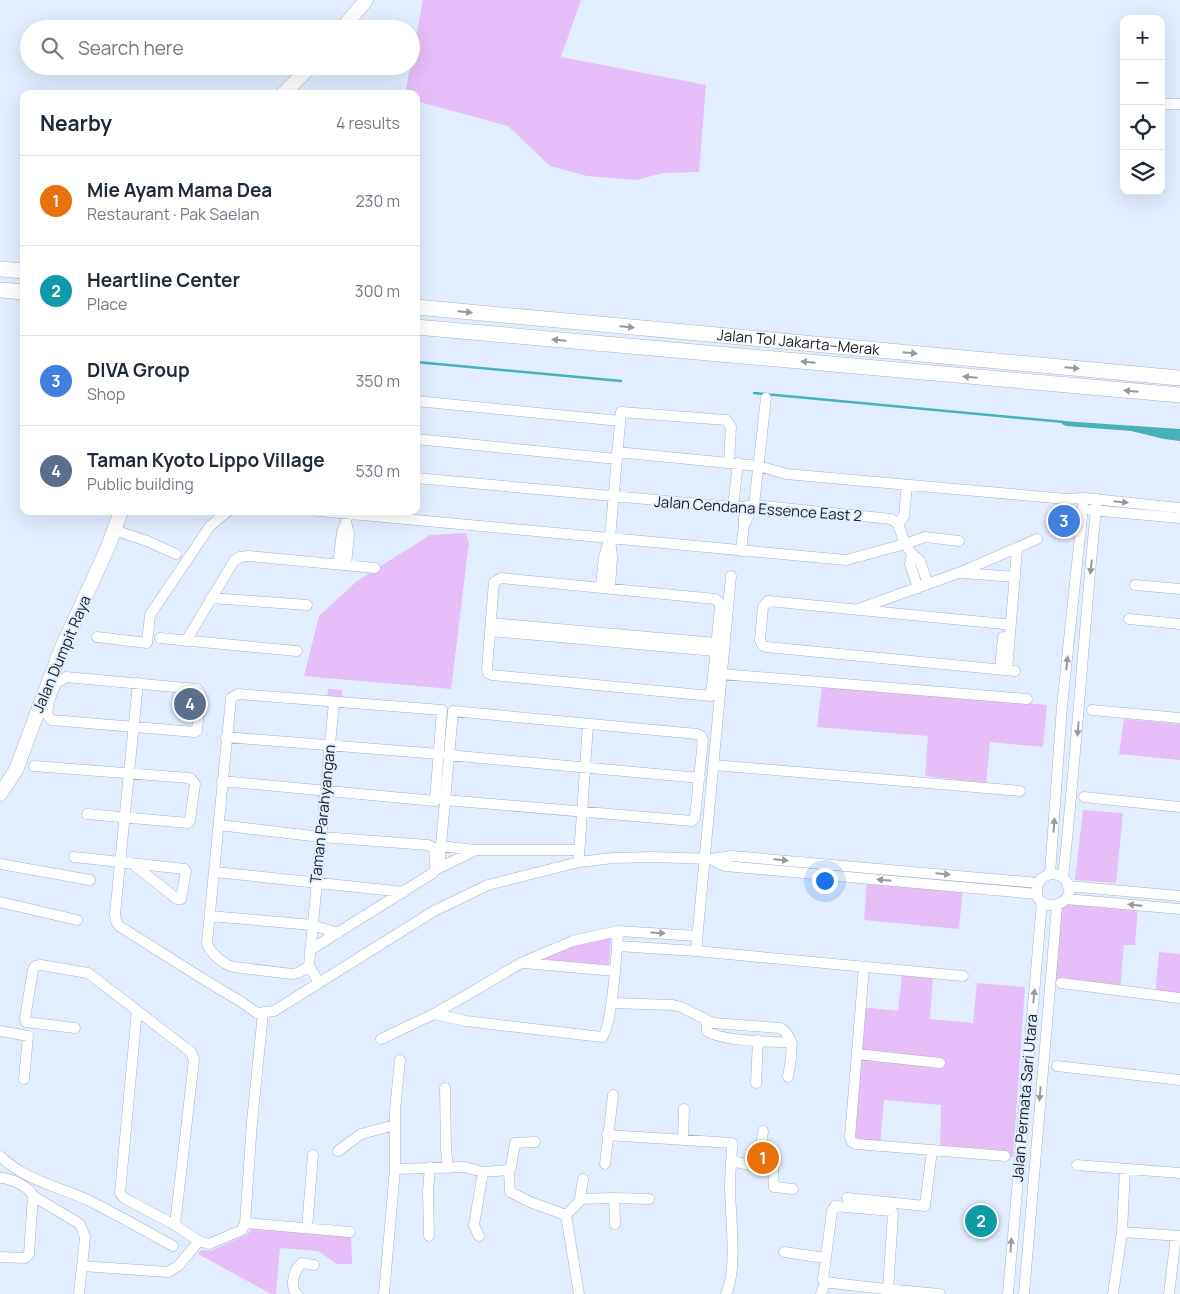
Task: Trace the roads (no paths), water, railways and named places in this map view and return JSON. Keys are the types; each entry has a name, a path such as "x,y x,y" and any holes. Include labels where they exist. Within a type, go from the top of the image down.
{"highway":[{"path":"0,269 20,271"},
{"path":"0,290 20,292"},
{"name":"Jalan Tol Jakarta–Merak","path":"420,307 1180,378"},
{"name":"Jalan Tol Jakarta–Merak","path":"420,327 1180,396"}],"main road":[{"path":"349,20 366,0"},
{"path":"287,90 301,75"},
{"name":"Jalan Dumpit Raya","path":"0,794 16,770 60,652 86,599 120,515"}],"street":[{"path":"1165,104 1180,104"},
{"path":"741,552 744,525 754,505 766,398"},
{"path":"420,401 620,421"},
{"path":"606,588 612,557 610,538 621,412 726,420 731,427 738,507 744,525"},
{"path":"420,439 734,463 759,466 786,474 1067,499 1084,498 1097,505 1180,518"},
{"name":"Jalan Cendana Essence East 2","path":"420,478 738,507 754,505 891,519 898,524"},
{"path":"907,485 904,516 898,524 905,544 912,554 910,564 923,586"},
{"path":"1050,874 1062,706 1084,498"},
{"path":"1067,499 1083,509 1097,505 1180,508"},
{"path":"708,859 725,866 1040,898 1049,906 1057,906 1066,899 1069,893 1066,881 1074,766 1097,505"},
{"path":"97,638 147,643 150,615 210,526 223,515"},
{"path":"342,565 342,532 346,516 846,560 926,537 959,540"},
{"path":"114,530 147,540 176,554"},
{"path":"857,609 962,572 1037,539"},
{"path":"1007,670 1004,624 1017,549"},
{"path":"186,641 234,561 240,557 249,556 375,568"},
{"path":"962,572 1012,577"},
{"path":"696,951 708,859 714,765 731,576"},
{"path":"1007,670 1012,577"},
{"path":"497,579 606,588 715,599 719,602 711,696 492,675 488,673 494,582 497,579"},
{"path":"1135,585 1180,589"},
{"path":"211,598 307,605"},
{"path":"1004,624 768,601 763,607 760,640 762,645 767,647 1007,670"},
{"path":"1129,619 1180,624"},
{"path":"491,627 716,647"},
{"path":"160,638 296,651"},
{"path":"722,674 1027,699"},
{"path":"66,677 199,690 197,729 194,732 133,728 56,722 48,718 46,709 56,683 66,677"},
{"path":"138,683 128,773 115,914 116,921 119,926 253,1011 263,1013 274,1011 427,915 488,884 579,862 613,858 708,859 732,856 1038,883"},
{"path":"319,983 309,966 298,973 292,974 227,965 208,948 226,737 230,702 235,695 442,710 445,800 440,869 476,850"},
{"name":"Taman Parahyangan","path":"309,966 334,702"},
{"path":"1092,710 1180,718"},
{"path":"222,781 435,801 453,711 697,734 704,740 695,817 692,821 445,800"},
{"path":"579,862 588,725"},
{"path":"226,737 700,778"},
{"path":"714,765 1020,791"},
{"path":"34,766 188,778 192,779 195,784 188,823 87,814"},
{"path":"1084,797 1180,807"},
{"path":"219,825 321,837 432,846 436,850 434,872 310,950"},
{"path":"441,846 476,850 579,850"},
{"path":"74,857 184,869 186,871 181,900 177,900 134,865"},
{"path":"0,864 90,880"},
{"path":"215,872 404,892"},
{"path":"1040,898 1038,883 1043,877 1050,874 1057,874 1066,881 1118,890 1180,896"},
{"path":"1117,904 1118,890"},
{"name":"Jalan Permata Sari Utara","path":"1008,1294 1040,898"},
{"path":"1066,899 1180,909"},
{"path":"0,902 77,920"},
{"name":"Jalan Permata Sari Utara","path":"1024,1294 1057,906"},
{"path":"210,916 312,925 338,933"},
{"path":"381,1039 434,1014 523,962 573,941 618,931 697,936"},
{"path":"434,1014 466,1021 602,1036 606,1033 612,1003 618,931"},
{"path":"618,946 696,951 963,976"},
{"path":"523,962 615,970"},
{"path":"75,1028 26,1022 31,980 35,966 41,965 88,973 194,1056 175,1225"},
{"path":"864,967 850,1137 852,1142 857,1144 1005,1156"},
{"path":"1061,983 1180,998"},
{"path":"612,1003 673,1005 706,1020 721,1024 780,1028 786,1031 792,1043 788,1077"},
{"path":"137,1010 120,1193 124,1198 175,1225 196,1244 209,1244 242,1230 245,1223 252,1122 263,1013"},
{"path":"706,1020 707,1031 713,1035 726,1038 792,1043"},
{"path":"0,1031 28,1036 24,1079"},
{"path":"756,1083 758,1040"},
{"path":"856,1054 940,1063"},
{"path":"384,1294 400,1060"},
{"path":"1057,1066 1180,1080"},
{"path":"445,1088 448,1168"},
{"path":"605,1164 613,1095"},
{"path":"683,1139 684,1109"},
{"path":"338,1151 361,1134 395,1125"},
{"path":"758,1166 763,1131"},
{"path":"607,1135 732,1143 730,1184 732,1265 730,1287 726,1294"},
{"path":"535,1142 515,1143 509,1170 510,1192 530,1202 566,1215"},
{"path":"847,1198 925,1206 932,1150"},
{"path":"307,1228 313,1155"},
{"path":"0,1156 18,1171 42,1183 92,1202 173,1246"},
{"path":"1018,1159 1034,1161"},
{"path":"731,1161 773,1170 774,1187 793,1189"},
{"path":"1077,1165 1180,1173"},
{"path":"429,1236 428,1191 430,1167"},
{"path":"394,1169 465,1167 483,1172 509,1170"},
{"path":"1113,1294 1122,1232 1125,1169"},
{"path":"478,1236 474,1225 483,1172"},
{"path":"0,1178 5,1178 28,1188 33,1196 80,1224 85,1238 79,1294"},
{"path":"566,1215 579,1202 583,1179"},
{"path":"0,1257 25,1258 29,1254 33,1196"},
{"path":"614,1198 615,1224"},
{"path":"580,1199 649,1199"},
{"path":"822,1294 825,1282 822,1276 832,1212 835,1206 890,1210 892,1214 887,1292"},
{"path":"566,1215 579,1294"},
{"path":"245,1223 350,1232"},
{"path":"1122,1232 1178,1236 1169,1294"},
{"path":"82,1266 168,1272 178,1266 196,1244"},
{"path":"784,1252 825,1258"},
{"path":"297,1294 292,1287 298,1267 302,1264 314,1265"},
{"path":"825,1282 887,1292 940,1294"}],"water":[{"path":"1062,421 1180,429 1180,441 1131,431 1066,426 1062,424"}],"waterway":[{"path":"420,362 621,381"},
{"path":"754,393 1064,422"}],"place":[{"name":"DIVA Group","path":"1064,521"},
{"name":"Taman Kyoto Lippo Village","path":"190,704"},
{"name":"Mie Ayam Mama Dea","path":"763,1158"},
{"name":"Heartline Center","path":"981,1221"}]}
